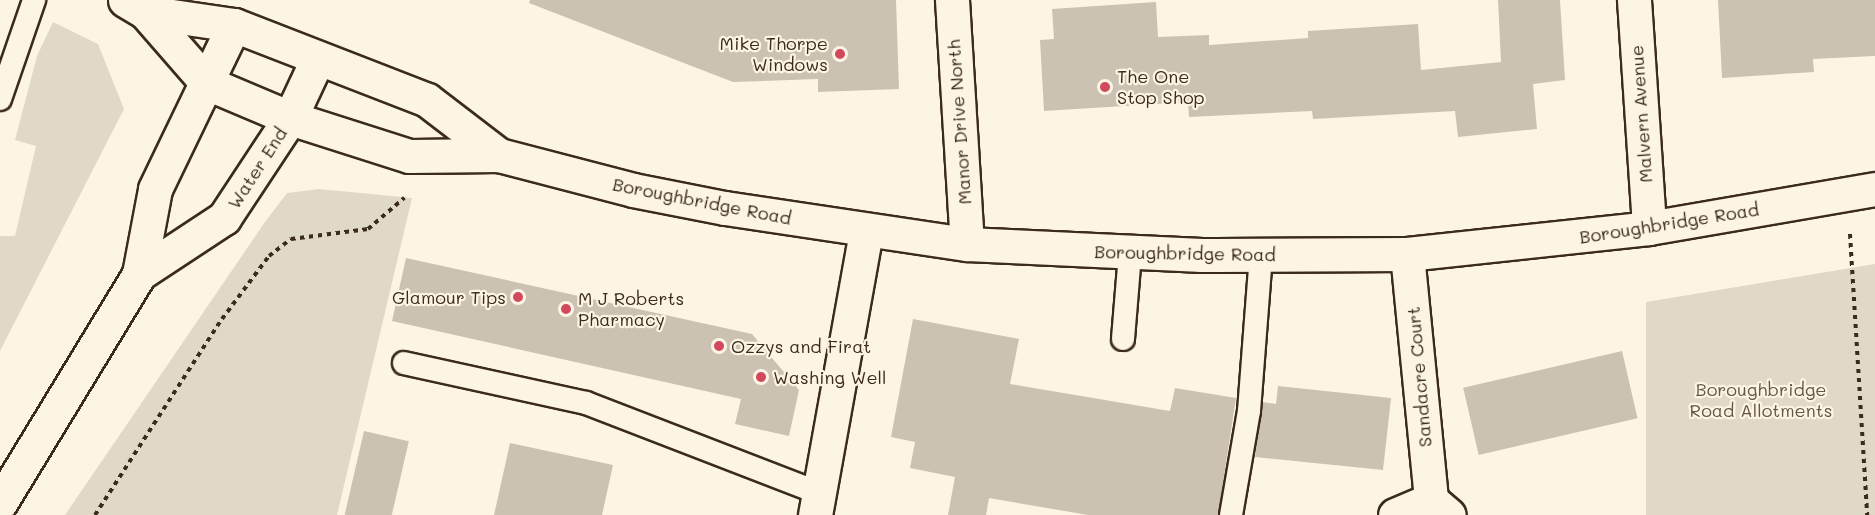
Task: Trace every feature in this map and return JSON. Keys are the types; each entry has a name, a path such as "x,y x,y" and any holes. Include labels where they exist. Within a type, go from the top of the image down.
{"main road":[{"name":"Manor Drive North","path":"952,0 967,244"},
{"name":"Malvern Avenue","path":"1634,0 1649,228"},
{"name":"Boroughbridge Road","path":"140,4 207,83 290,117 409,156 499,155 633,190 866,232 967,244 1130,253 1261,256 1407,254 1649,228 1860,192"},
{"name":"Boroughbridge Road","path":"140,4 234,25 427,100 499,155"},
{"name":"Water End","path":"0,503 139,274 155,189 234,25"},
{"name":"Water End","path":"139,274 224,218 290,117 318,58"},
{"path":"817,504 866,232"},
{"name":"Sandacre Court","path":"1395,515 1440,508 1407,254"}],"lane":[{"path":"0,99 34,0"},
{"path":"1123,339 1130,253"},
{"path":"1231,515 1249,411 1261,256"},
{"path":"404,363 586,403 817,504"}],"path":[{"path":"96,515 222,319 269,256 291,239 368,229 414,189 443,155"},
{"path":"1860,192 1854,268 1867,515"}],"green space":[{"path":"53,22 98,44 124,109 0,351 0,236 15,236 36,146 15,140 37,56"},
{"path":"319,189 412,198 337,515 65,515 287,193"},
{"name":"Boroughbridge Road Allotments","path":"1875,264 1875,515 1646,515 1646,302"}],"building":[{"path":"530,0 896,0 899,89 818,92 818,79 733,82 529,3"},
{"path":"1498,0 1560,0 1565,80 1533,84 1537,129 1458,137 1455,111 1313,119 1312,111 1189,117 1188,102 1044,111 1040,40 1054,39 1052,9 1156,2 1158,37 1209,35 1209,45 1308,38 1308,31 1418,24 1421,70 1501,62"},
{"path":"1718,0 1875,0 1875,56 1813,59 1814,72 1722,78"},
{"path":"406,258 752,334 799,390 789,436 735,424 741,399 392,321"},
{"path":"913,319 1019,339 1010,384 1170,411 1175,388 1236,398 1218,515 1088,515 989,498 986,515 948,515 955,477 910,468 915,442 891,437"},
{"path":"1622,351 1638,418 1479,455 1463,388"},
{"path":"1278,386 1391,398 1383,470 1255,457 1263,402 1276,404"},
{"path":"364,431 409,441 392,515 345,515"},
{"path":"510,443 613,465 602,515 494,515"}],"place":[{"name":"Mike Thorpe Windows","path":"840,54"},
{"name":"The One Stop Shop","path":"1105,87"},
{"name":"Glamour Tips","path":"518,297"},
{"name":"M J Roberts Pharmacy","path":"566,309"},
{"name":"Ozzys and Firat","path":"719,346"},
{"name":"Washing Well","path":"761,377"}]}
